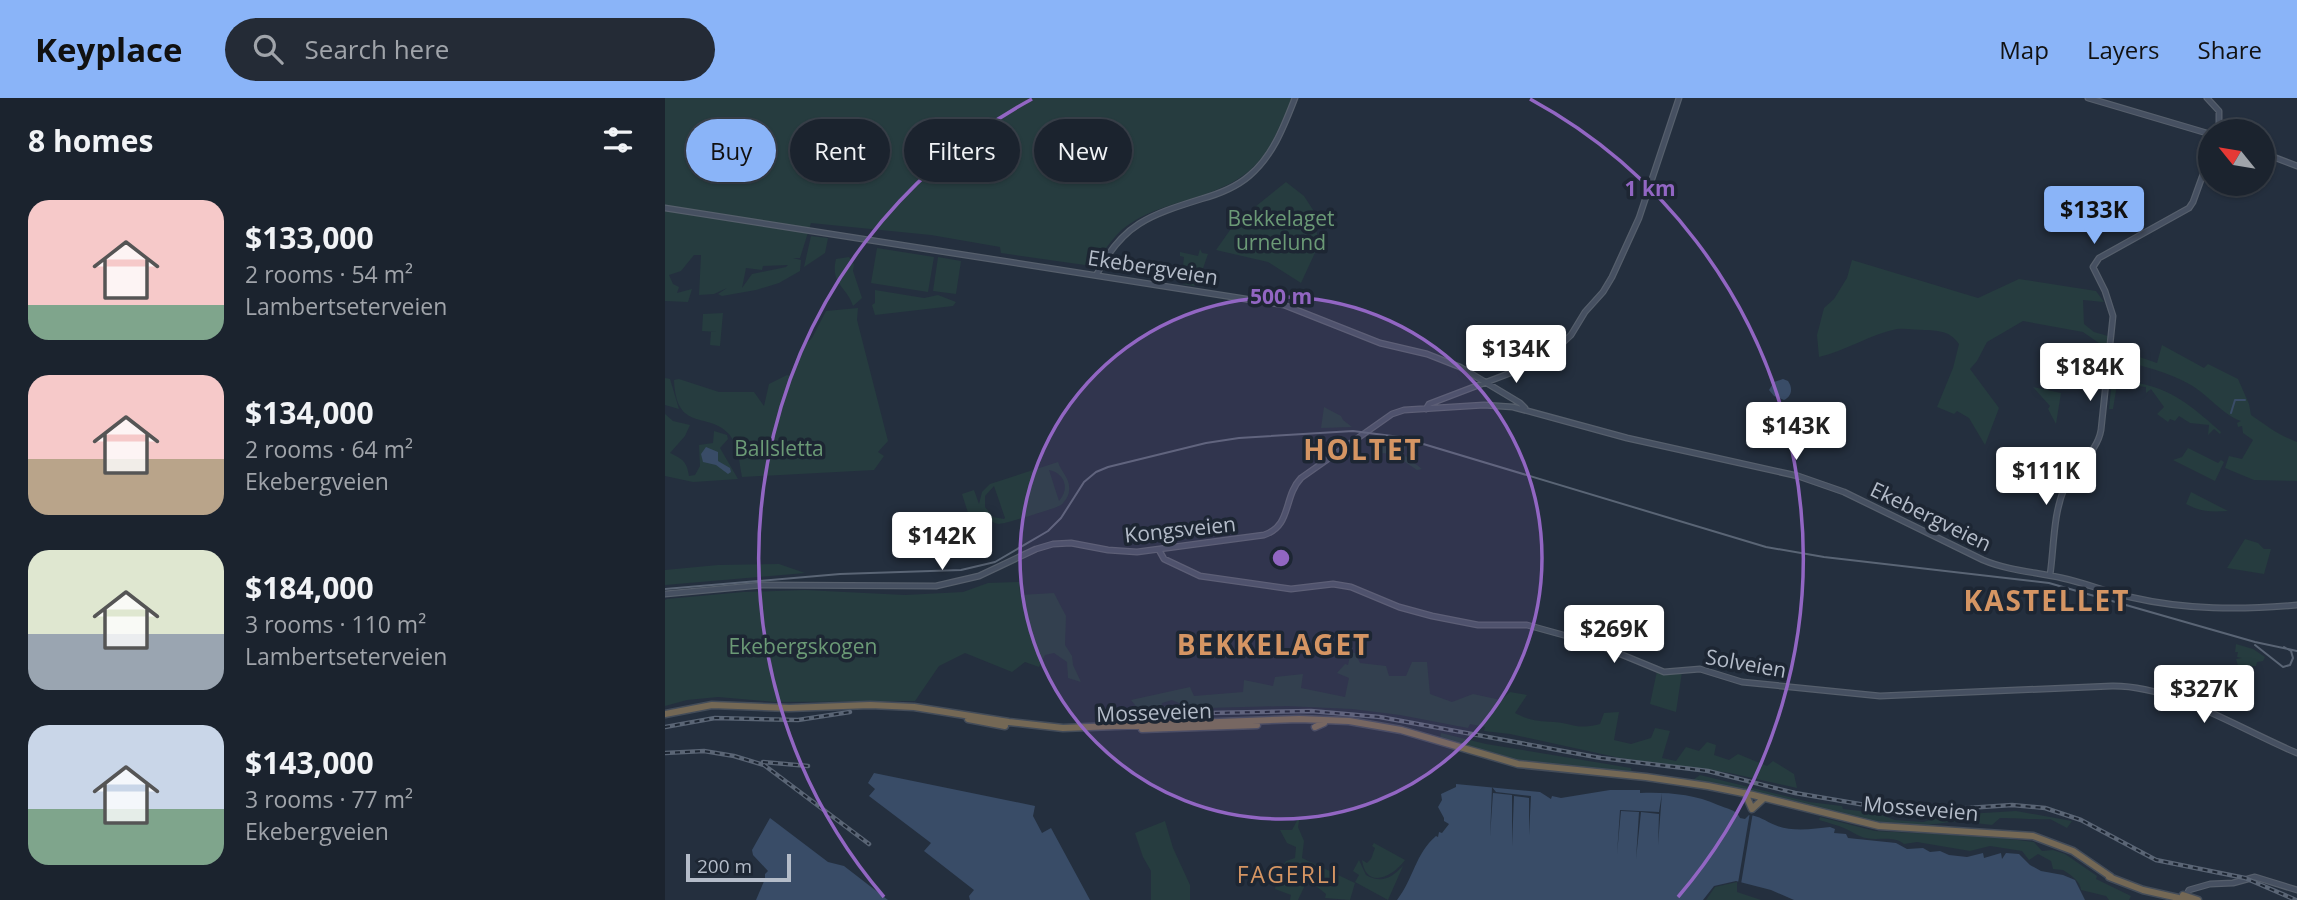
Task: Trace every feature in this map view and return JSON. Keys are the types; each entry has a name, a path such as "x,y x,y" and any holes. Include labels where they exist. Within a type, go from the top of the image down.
{"highway":[{"name":"Mosseveien","path":"665,714 697,706 718,705 789,708 888,706 1056,727 1313,719 1360,723 1411,732 1518,764 1646,777 1695,785 1884,827 2012,833 2051,841 2103,875 2133,886 2198,900"},
{"name":"Mosseveien","path":"950,713 985,723 1037,730 1084,732 1360,723"},
{"path":"1182,728 1200,722"},
{"path":"1315,727 1324,723"},
{"path":"1147,725 1160,729"},
{"path":"1238,726 1254,730"},
{"path":"1745,795 1752,809 1763,799"}],"street":[{"path":"1097,274 1114,246 1139,222 1159,212 1219,194 1244,180 1267,156 1295,98"},
{"path":"1426,409 1429,404 1534,364 1571,335 1585,312 1608,286 1639,218 1679,98"},
{"path":"2088,98 2198,130"},
{"path":"2207,98 2219,111 2219,119"},
{"path":"2275,158 2297,166"},
{"path":"2050,575 2063,490 2076,469 2095,447 2101,430 2113,316 2094,264 2099,258 2189,208 2198,188"},
{"name":"Ekebergveien","path":"665,208 1289,306 1380,343 1448,362 1486,381 1525,409 1618,436 1812,480 1844,492 1987,562 2010,569 2050,575 2130,597 2190,607 2239,610 2297,605"},
{"name":"Kongsveien","path":"665,594 762,585 940,585 983,574 1033,550 1053,544 1075,544 1121,552 1159,550 1270,534 1282,524 1292,489 1307,473 1392,414 1405,410 1493,405 1525,409"},
{"name":"Solveien","path":"1159,550 1164,559 1206,577 1291,589 1333,584 1351,587 1399,607 1432,616 1478,625 1527,625 1596,644 1664,672 1700,669 1742,682 1880,696 2099,686 2143,688 2165,694 2297,753"},
{"path":"2186,898 2189,890 2204,885 2233,883 2253,877 2297,890"}],"green space":[{"path":"665,98 1292,98 1275,137 1257,164 1231,183 1160,209 1125,227 1092,266 1001,253 1000,247 931,235 811,223 800,258 793,258 801,260 800,271 779,283 756,290 722,296 718,294 727,288 714,294 699,295 701,255 694,255 681,271 669,275 673,284 679,287 677,293 692,289 688,302 665,301","holes":["788,265 752,274 742,288 746,268 762,270 763,266"]},
{"name":"Bekkelaget urnelund","path":"1286,182 1304,196 1317,216 1315,223 1319,244 1301,283 1268,262 1216,250 1235,223"},
{"path":"811,236 828,238 825,253 804,267"},
{"path":"877,248 934,257 928,292 871,283"},
{"path":"1200,249 1202,253 1208,254 1198,283 1194,286 1182,284 1191,282 1194,267 1192,264 1190,267 1183,266 1184,257 1180,256 1180,252 1198,256"},
{"path":"849,257 854,264 853,271 862,298 853,306 835,274 836,259"},
{"path":"938,257 961,261 956,294 933,291"},
{"path":"1852,260 1978,298 2019,279 2096,291 2104,302 2083,300 2084,324 2094,332 2108,336 2106,348 2083,332 2023,321 1987,342 1970,369 1999,408 1985,445 1969,418 1957,411 1954,414 1937,407 1953,368 1959,344 1948,334 1897,329 1819,357 1817,335 1824,308 1834,299 1847,278"},
{"path":"875,290 924,298 938,295 956,302 953,306 875,315 872,305 875,303"},
{"path":"858,308 857,320 888,441 878,452 884,456 874,470 742,477 735,444 729,434 721,427 694,418 680,408 674,380 679,379 719,392 754,392 764,406 769,384 790,376 799,351 812,338 826,311"},
{"path":"723,313 720,346 710,345 711,332 716,332 702,331 703,314"},
{"path":"2162,345 2204,368 2208,364 2238,379 2251,415 2297,442 2297,481 2254,480 2225,468 2229,456 2242,459 2253,440 2243,433 2242,426 2238,427 2237,423 2241,421 2183,380 2114,356 2116,349 2157,363"},
{"name":"Ballsletta","path":"665,378 670,379 679,409 665,405"},
{"path":"2112,381 2145,384 2172,394 2221,432 2220,434 2214,429 2208,435 2209,425 2190,423 2179,416 2175,421 2170,419 2168,422 2157,414 2164,407 2151,389 2146,393 2146,387 2117,384 2113,409 2109,409"},
{"path":"2033,387 2061,393 2056,424 2048,409 2050,406"},
{"path":"1324,407 1341,416 1352,427 1321,428"},
{"path":"665,414 673,421 690,425 685,436 670,453 684,462 689,476 695,475 700,466 699,445 713,443 714,431 727,435 728,439 720,448 738,479 693,482 665,476"},
{"path":"1374,435 1407,443 1403,454 1422,469 1417,470 1393,454 1380,453 1372,439"},
{"path":"2188,448 2218,463 2221,460 2224,462 2215,481 2173,460 2182,457"},
{"path":"1058,462 1067,479 1069,491 1061,505 999,524 989,520 982,512 969,516 962,494 974,490 979,504 982,492 990,484","holes":["1049,470 1059,474 1064,482 1064,492 1059,501","994,486 1005,518 1004,519 993,517 985,507 985,496"]},
{"path":"2191,492 2228,511 2206,511 2186,504"},
{"path":"2245,539 2258,543 2264,549 2271,549 2264,574 2227,568"},
{"name":"Ekebergskogen","path":"779,564 805,573 665,585 665,570 718,565"},
{"name":"Ekebergskogen","path":"1019,582 1020,595 1054,593 1066,616 1065,645 1081,682 1068,678 1067,662 1054,653 1045,655 1039,667 1025,662 1012,672 965,653 939,666 915,701 775,702 718,697 687,700 665,706 667,599 805,590 905,595 963,592 988,583"},
{"path":"2236,644 2253,649 2265,657 2263,661 2257,662 2256,666 2238,666 2236,659 2242,658 2237,657"},
{"path":"1351,652 1355,653 1360,663 1386,666 1389,676 1406,676 1412,662 1427,662 1430,694 1452,702 1473,694 1501,700 1510,692 1527,695 1515,713 1525,718 1580,727 1600,724 1604,713 1619,712 1614,740 1631,744 1651,738 1655,728 1670,731 1662,758 1676,761 1686,747 1699,751 1707,742 1716,745 1714,755 1729,760 1738,754 1767,766 1773,761 1794,774 1797,788 1730,773 1620,758 1510,734 1484,731 1485,727 1470,724 1468,728 1352,709 1287,706 1188,707 1172,700 1162,703 1159,718 1152,720 1152,711 1139,710 1131,700 1190,687 1194,696 1243,692 1244,680 1273,686 1275,677 1303,674 1301,688 1345,697 1349,678 1337,673 1345,664 1348,665"},
{"path":"1657,671 1682,672 1676,712 1650,704"},
{"path":"1441,733 1486,744 1631,768 1632,772 1525,763 1440,739"},
{"path":"1700,775 1809,802 1876,813 1895,820 1923,822 1950,815 2016,811 2072,821 2067,828 2050,819 2000,818 1992,825 1961,822 1891,824 1693,780"},
{"path":"1300,815 1298,827 1304,841 1302,858 1355,883 1350,900 1325,898 1326,894 1316,886 1306,883 1298,900 1290,900 1291,895 1275,889 1278,874 1286,861 1295,858 1296,847 1287,843 1280,830 1292,830"},
{"path":"1820,817 1875,831 1993,837 2034,842 2042,851 2053,850 2065,854 2097,876 2096,879 2131,896 2129,900 2109,900 2106,896 2081,890 2072,876 2063,870 2053,869 2051,861 2038,854 2029,860 2022,851 1990,846 1970,851 1917,842 1904,844 1891,839 1871,839 1819,820"},
{"path":"1165,821 1173,848 1190,885 1190,900 1151,900 1151,871 1135,833"},
{"path":"1374,843 1405,860 1394,871 1381,878 1369,875 1362,860 1367,863 1371,859"},
{"path":"1359,860 1366,875 1377,879 1390,876 1403,866 1388,900 1355,882 1359,875 1353,871"},
{"path":"1737,882 1737,892 1761,900 1706,900 1715,887"}],"water":[{"path":"1783,379 1788,381 1791,389 1784,400 1774,396 1769,390 1774,382"},
{"path":"706,447 718,452 718,461 730,468 731,472 728,474 716,465 703,462 701,454"},
{"path":"874,773 1035,806 1033,816 1042,833 1051,828 1090,900 970,900 969,896 974,890 924,851 931,843 869,796 875,789 868,783"},
{"path":"1456,784 1540,792 1551,799 1552,796 1561,798 1610,790 1680,794 1731,810 1740,818 1745,819 1749,815 1788,829 1830,827 1835,829 1834,833 1846,834 1848,838 1896,843 1907,849 1923,848 1930,852 1940,851 1967,857 1983,853 1984,858 2001,853 2002,859 2006,853 2019,854 2041,871 2075,880 2085,900 1794,900 1771,890 1736,881 1714,886 1703,900 1397,900 1423,850 1449,824 1444,821 1438,807 1442,800 1441,794 1456,787"},
{"path":"770,818 828,862 844,866 888,900 756,900 768,871 753,855 752,850"}],"pier":[{"path":"1492,787 1496,792 1531,796 1529,835 1529,798 1514,796 1512,846 1512,795 1493,793 1490,837"},
{"path":"1662,793 1658,845 1659,814 1641,812 1636,859 1639,812 1621,811 1617,854 1620,810 1659,812"},
{"path":"1750,812 1753,812 1741,884 1738,883"}],"waterway":[{"path":"2231,413 2235,400 2245,400"}],"tram line":[{"path":"665,589 840,574 961,570 995,562 1048,531 1061,518 1084,482 1096,472 1108,467 1206,443 1239,438 1353,431 1400,437 1766,547 1824,557 2049,583 2255,642 2297,651"},
{"path":"2255,645 2283,667 2290,665 2293,658 2291,651 2284,647"}],"railway":[{"path":"1165,709 1209,713 1311,711 1380,717 1601,758 1708,771 1795,793 1889,809 1923,811 2012,805 2045,808 2081,820 2156,860 2245,878 2296,900"},
{"path":"665,727 715,718 798,720 850,712"},
{"path":"665,753 704,751 764,765 869,844"},
{"path":"763,762 808,766"}],"district":[{"name":"HOLTET","path":"1363,449"},
{"name":"KASTELLET","path":"2047,600"},
{"name":"BEKKELAGET","path":"1274,644"},
{"name":"FAGERLI","path":"1288,874"}]}
